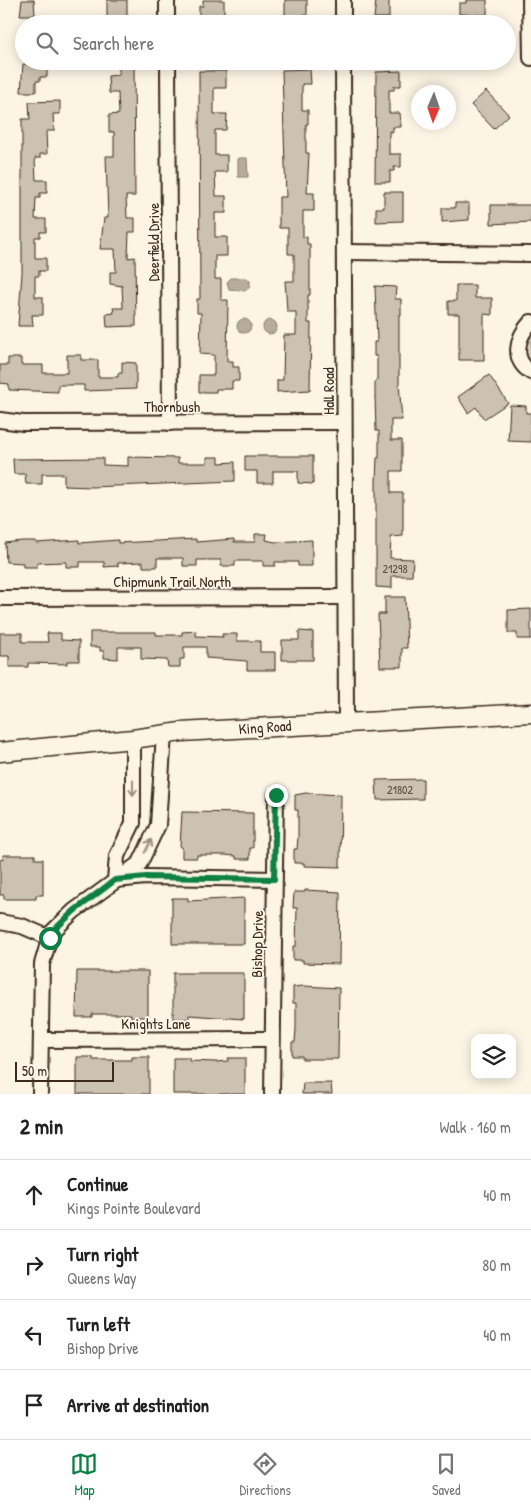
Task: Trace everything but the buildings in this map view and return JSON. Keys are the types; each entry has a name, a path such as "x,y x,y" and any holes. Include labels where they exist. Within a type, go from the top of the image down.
{"main road":[{"name":"King Road","path":"0,752 133,739 164,734 346,722 531,713"}],"street":[{"path":"167,0 167,15"},
{"path":"343,0 343,15"},
{"path":"530,0 531,58"},
{"name":"Deerfield Drive","path":"168,70 170,423"},
{"name":"Hall Road","path":"343,70 346,722"},
{"path":"344,252 531,254"},
{"path":"531,322 520,336 517,349 520,362 531,372"},
{"name":"Thornbush","path":"0,420 23,423 344,422"},
{"name":"Chipmunk Trail North","path":"0,598 345,597"},
{"path":"40,1094 42,964 51,933 74,911 140,863 158,825 164,734"},
{"path":"115,880 117,856 133,823 133,739"},
{"name":"Bishop Drive","path":"272,1094 276,795"},
{"path":"115,880 146,877 274,879"},
{"path":"0,922 22,926 50,938"},
{"name":"Knights Lane","path":"41,1040 272,1039"}],"shaded area":[{"path":"238,158 247,158 248,177 238,177"},
{"path":"231,278 246,278 250,281 250,287 245,291 229,289 227,282"},
{"path":"241,319 247,319 251,326 247,333 241,333 237,329 237,323"},
{"path":"267,320 273,320 277,327 273,334 267,334 263,330 263,324"},
{"path":"531,333 531,363 526,355 525,344"}],"route":[{"path":"50,938 51,933 74,911 115,880 146,877 274,879 276,795"}]}
